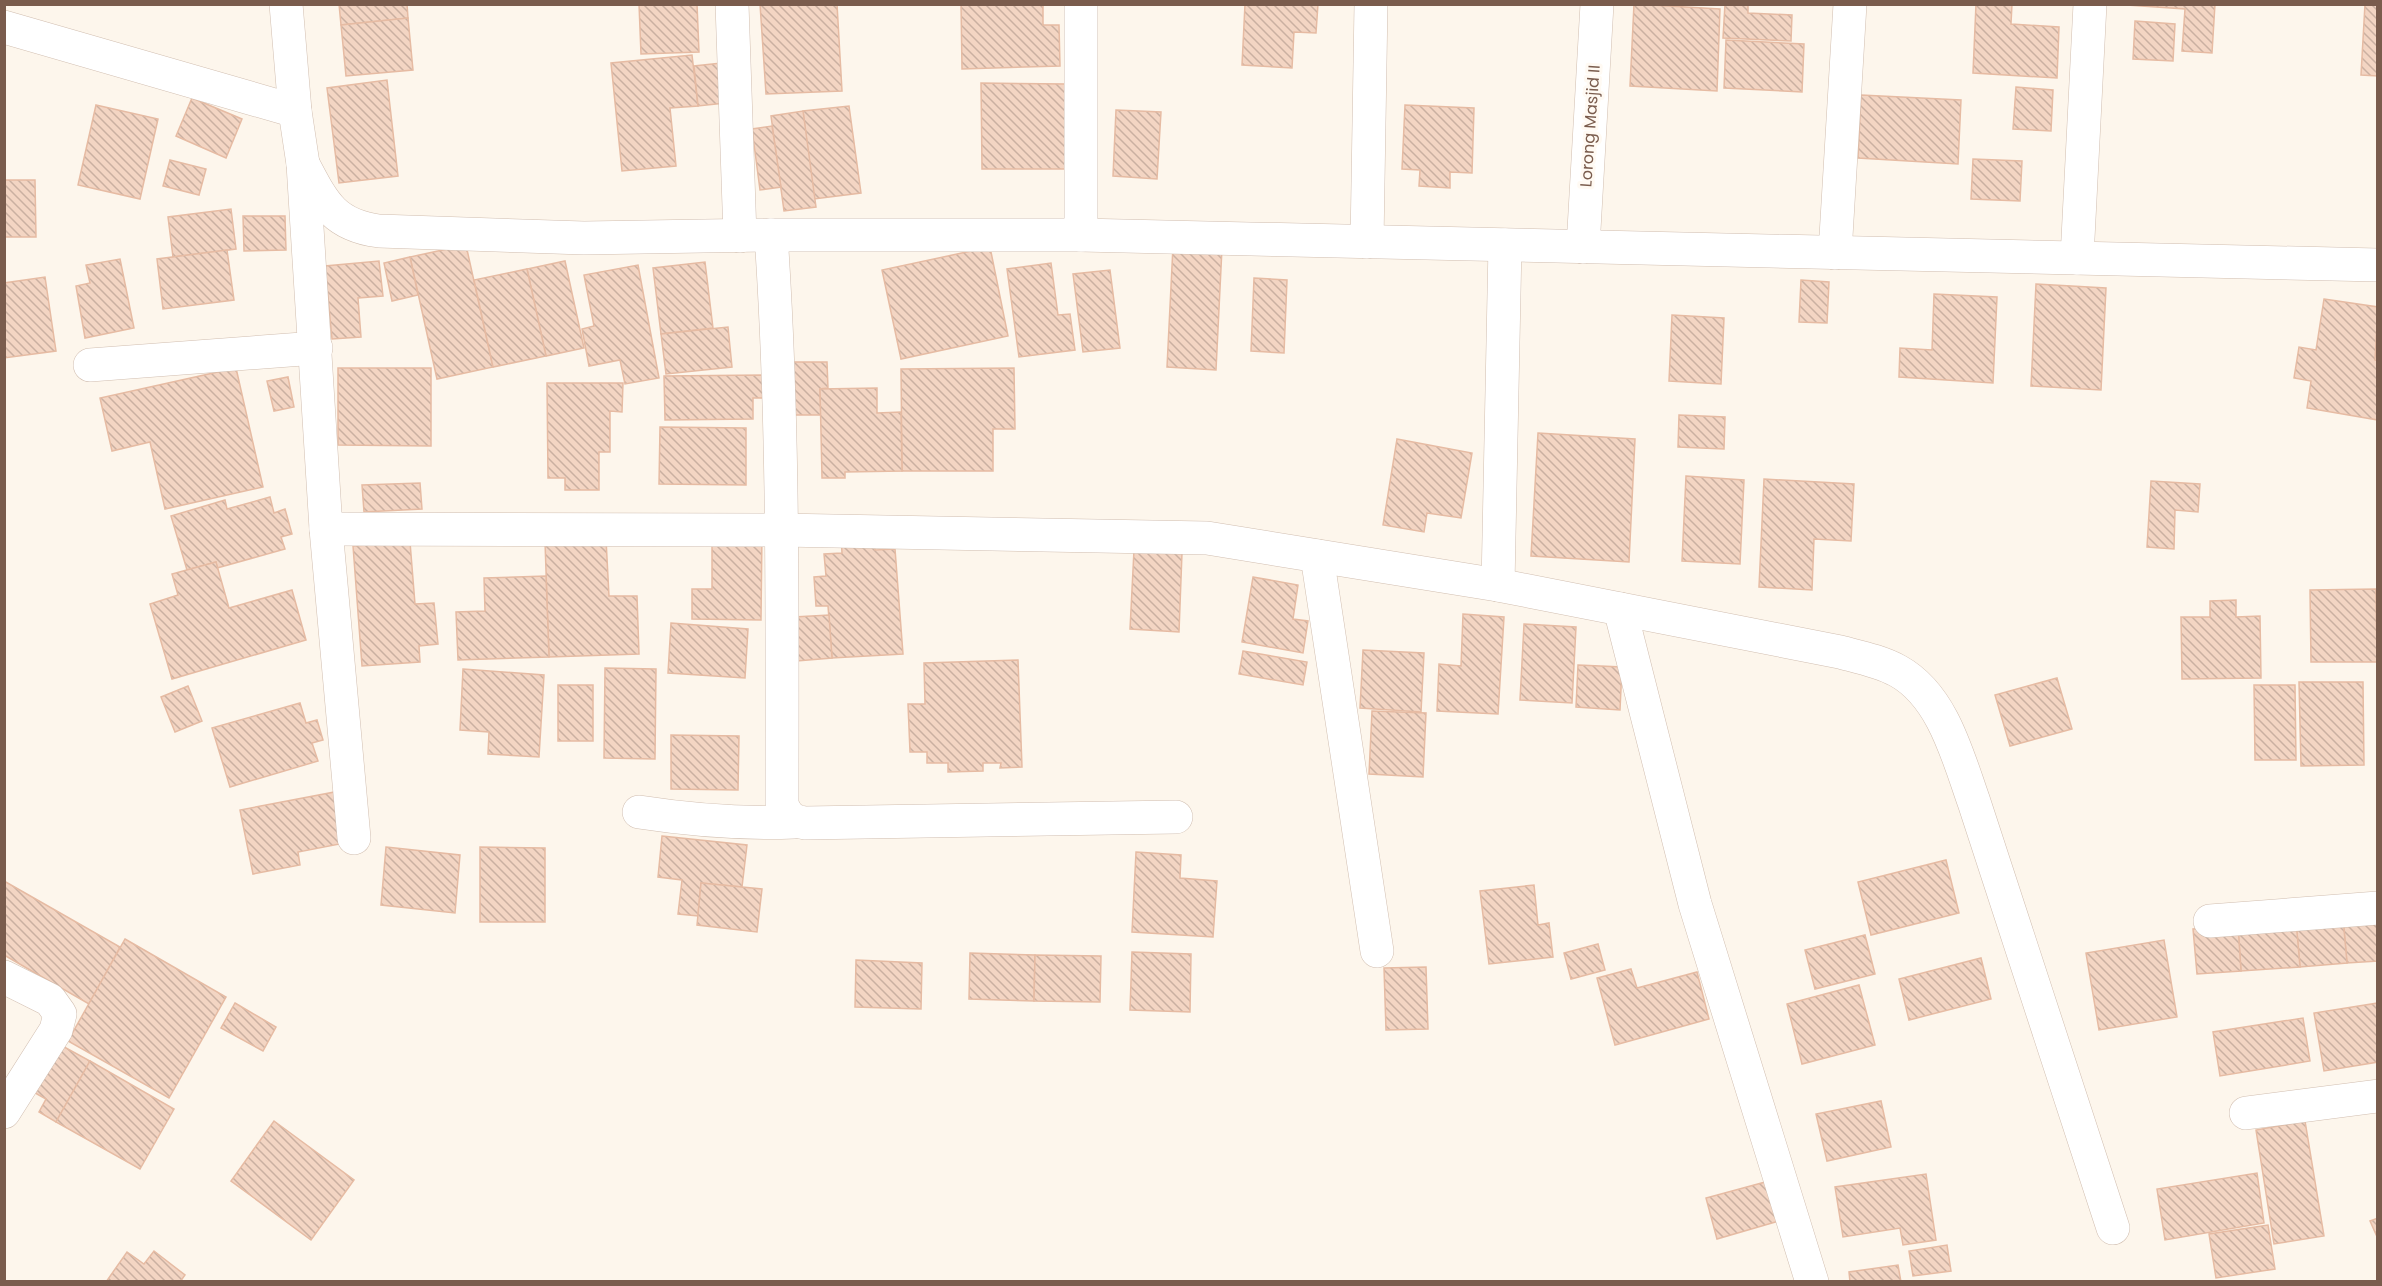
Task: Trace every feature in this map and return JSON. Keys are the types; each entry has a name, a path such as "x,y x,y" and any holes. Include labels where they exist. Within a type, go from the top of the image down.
{"street":[{"path":"286,4 295,111 303,164 326,529 354,838"},
{"path":"732,4 756,235 776,307 781,530 782,804 785,813 794,822"},
{"path":"1081,4 1081,235"},
{"path":"1367,242 1371,4"},
{"name":"Lorong Masjid II","path":"1582,247 1598,4"},
{"path":"1835,253 1850,4"},
{"path":"2077,258 2090,4"},
{"path":"4,27 295,111"},
{"path":"303,164 323,202 336,216 362,229 379,231 584,237 1081,235 2378,265"},
{"path":"1498,585 1505,245"},
{"path":"90,365 316,348"},
{"path":"326,529 781,530 1207,538 1498,585 1840,651 1898,671 1922,692 1934,707 1944,726 1974,802 2113,1228"},
{"path":"1317,556 1377,951"},
{"path":"1620,609 1692,894 1812,1281"},
{"path":"639,812 699,820 757,823 1176,818"},
{"path":"2210,921 2378,908"},
{"path":"4,977 50,1000 60,1014 56,1030 4,1112"},
{"path":"2246,1113 2378,1096"}],"building":[{"path":"339,4 407,4 408,18 341,25"},
{"path":"639,4 697,4 699,52 641,54"},
{"path":"760,4 837,4 842,91 766,94"},
{"path":"961,4 1043,4 1043,25 1059,25 1060,66 962,69"},
{"path":"1245,4 1318,4 1316,33 1294,32 1292,68 1242,65"},
{"path":"1634,4 1720,9 1717,91 1630,86"},
{"path":"1725,4 1748,4 1748,13 1792,15 1791,41 1723,38"},
{"path":"1976,4 2012,4 2011,24 2059,27 2057,78 1973,73"},
{"path":"2112,4 2215,4 2212,53 2182,51 2185,9"},
{"path":"2365,4 2378,4 2378,76 2361,75"},
{"path":"408,18 413,70 346,76 341,25"},
{"path":"2135,21 2175,24 2173,61 2133,59"},
{"path":"1726,40 1804,44 1802,92 1724,88"},
{"path":"692,55 698,106 670,108 676,166 622,171 611,63"},
{"path":"721,63 725,103 698,106 694,66"},
{"path":"387,80 398,176 339,183 327,88"},
{"path":"981,83 1067,84 1068,169 982,169"},
{"path":"2016,87 2053,90 2051,131 2013,129"},
{"path":"1861,95 1961,100 1958,164 1858,158"},
{"path":"192,98 242,119 226,158 176,136"},
{"path":"96,105 158,119 140,199 78,185"},
{"path":"1405,105 1474,108 1472,173 1450,172 1450,188 1419,186 1420,170 1402,169"},
{"path":"849,106 861,193 814,199 803,111"},
{"path":"1116,110 1161,112 1157,179 1113,176"},
{"path":"803,111 816,207 784,211 771,116"},
{"path":"772,126 781,187 760,190 752,129"},
{"path":"1973,159 2022,161 2020,201 1971,199"},
{"path":"170,160 206,169 199,195 163,186"},
{"path":"4,180 35,180 36,237 4,237"},
{"path":"231,209 236,249 173,257 168,217"},
{"path":"243,216 285,216 286,250 244,251"},
{"path":"466,245 493,367 437,379 410,257"},
{"path":"1173,246 1222,248 1216,370 1167,367"},
{"path":"990,247 1008,336 901,359 882,270"},
{"path":"227,250 234,300 163,309 157,259"},
{"path":"410,257 418,295 392,301 384,263"},
{"path":"120,259 134,328 85,338 76,286 90,283 86,265"},
{"path":"379,261 383,296 358,298 361,337 332,339 325,266"},
{"path":"565,261 584,348 546,356 527,269"},
{"path":"705,262 713,328 661,334 653,268"},
{"path":"1051,263 1058,315 1070,314 1075,350 1019,357 1007,269"},
{"path":"638,265 659,378 625,384 620,360 589,366 582,329 594,326 584,275"},
{"path":"527,269 546,356 493,367 474,280"},
{"path":"1110,270 1120,348 1083,352 1073,274"},
{"path":"45,277 56,351 4,358 4,283"},
{"path":"1254,278 1287,280 1284,353 1251,351"},
{"path":"1801,280 1829,282 1827,323 1799,322"},
{"path":"2036,284 2106,288 2101,390 2031,386"},
{"path":"1934,294 1997,297 1993,383 1899,377 1900,348 1932,350"},
{"path":"2324,299 2378,307 2375,360 2378,361 2378,420 2307,408 2311,381 2294,378 2299,347 2316,350"},
{"path":"1672,315 1724,318 1721,384 1669,381"},
{"path":"728,327 732,367 666,374 661,334"},
{"path":"791,362 827,362 828,388 820,389 821,415 791,415"},
{"path":"236,368 263,487 165,509 150,442 112,451 100,398"},
{"path":"338,368 431,368 431,446 338,445"},
{"path":"1014,368 1015,429 993,429 993,471 902,471 901,369"},
{"path":"763,375 763,398 753,398 753,419 665,420 664,376"},
{"path":"288,377 294,407 274,411 267,381"},
{"path":"547,383 623,383 622,412 610,411 610,452 599,452 599,490 565,490 565,478 548,478"},
{"path":"877,388 877,413 901,412 902,471 845,472 845,478 822,478 820,389"},
{"path":"1679,415 1725,417 1724,449 1678,447"},
{"path":"660,427 746,428 746,485 659,484"},
{"path":"1538,433 1635,439 1629,562 1531,556"},
{"path":"1397,439 1472,453 1461,518 1427,513 1424,532 1383,525"},
{"path":"1686,476 1744,480 1740,564 1682,561"},
{"path":"1764,479 1854,484 1851,541 1814,539 1812,590 1759,587"},
{"path":"2151,481 2200,484 2198,512 2175,510 2174,549 2147,547"},
{"path":"420,483 422,509 364,512 362,485"},
{"path":"270,497 274,513 285,509 292,534 281,537 285,549 217,568 216,562 187,570 171,516 225,500 227,509"},
{"path":"712,533 762,533 761,620 692,619 692,589 712,589"},
{"path":"874,535 875,550 895,549 903,654 832,658 828,606 816,606 814,577 826,576 824,554 842,553 841,537"},
{"path":"606,539 609,596 637,596 639,654 549,657 545,542"},
{"path":"410,542 415,604 434,603 438,644 419,646 420,662 362,666 353,546"},
{"path":"1134,550 1182,553 1179,632 1130,629"},
{"path":"216,562 229,608 292,590 306,640 172,679 150,604 178,595 172,574"},
{"path":"546,576 549,657 458,660 456,612 485,611 484,578"},
{"path":"1253,577 1298,585 1293,619 1308,621 1303,653 1242,642"},
{"path":"2376,589 2377,662 2311,662 2310,590"},
{"path":"2236,600 2236,617 2260,616 2261,678 2182,679 2181,617 2210,617 2210,601"},
{"path":"1463,614 1504,617 1498,714 1437,711 1439,664 1461,666"},
{"path":"829,615 832,658 797,661 794,617"},
{"path":"671,623 748,629 745,678 668,673"},
{"path":"1524,624 1576,627 1572,703 1520,700"},
{"path":"1363,650 1424,653 1421,712 1360,708"},
{"path":"1243,651 1307,662 1303,685 1239,674"},
{"path":"1018,660 1022,767 1000,768 1001,763 983,763 983,771 948,772 948,763 927,763 927,752 910,752 908,704 925,704 924,663"},
{"path":"1578,665 1622,667 1620,710 1576,707"},
{"path":"605,668 656,669 655,759 604,758"},
{"path":"463,669 544,675 539,757 488,754 489,732 460,730"},
{"path":"2057,678 2072,729 2010,746 1995,695"},
{"path":"2299,682 2363,682 2364,765 2301,766"},
{"path":"558,685 593,685 593,741 558,741"},
{"path":"2254,685 2295,685 2296,760 2255,760"},
{"path":"188,686 202,721 175,732 161,697"},
{"path":"300,703 306,723 317,720 323,740 312,743 318,761 230,787 212,728"},
{"path":"1372,711 1426,713 1423,777 1369,774"},
{"path":"671,735 739,736 738,790 671,789"},
{"path":"340,791 350,842 298,852 300,865 253,874 240,810"},
{"path":"662,836 747,845 742,887 701,883 698,916 678,914 682,880 658,877"},
{"path":"386,847 460,855 455,913 381,905"},
{"path":"480,847 545,848 545,922 480,922"},
{"path":"1136,852 1181,855 1180,878 1217,881 1213,937 1132,932"},
{"path":"1946,860 1959,913 1871,935 1858,882"},
{"path":"4,881 120,947 89,1004 4,955"},
{"path":"701,883 762,889 757,932 697,925"},
{"path":"1534,885 1538,925 1549,923 1553,957 1489,964 1480,891"},
{"path":"2378,916 2378,961 2347,963 2343,918"},
{"path":"2343,918 2347,963 2300,967 2296,921"},
{"path":"2296,921 2300,967 2241,971 2238,926"},
{"path":"2238,926 2241,971 2197,974 2193,929"},
{"path":"1865,935 1875,974 1815,989 1805,950"},
{"path":"125,939 226,997 169,1098 68,1041"},
{"path":"2164,940 2177,1017 2099,1030 2086,953"},
{"path":"1598,944 1605,970 1571,979 1564,953"},
{"path":"1132,952 1191,954 1190,1012 1130,1010"},
{"path":"970,953 1035,955 1034,1001 969,999"},
{"path":"1035,955 1101,956 1100,1002 1034,1001"},
{"path":"1981,958 1991,999 1909,1020 1899,979"},
{"path":"856,960 922,963 921,1009 855,1007"},
{"path":"1426,967 1428,1029 1386,1030 1384,968"},
{"path":"1631,969 1637,988 1697,972 1709,1019 1615,1045 1597,978"},
{"path":"1859,985 1875,1045 1802,1064 1787,1004"},
{"path":"235,1003 276,1027 263,1051 221,1028"},
{"path":"2378,1003 2378,1062 2324,1071 2314,1013"},
{"path":"2303,1018 2310,1061 2220,1076 2213,1032"},
{"path":"55,1042 90,1061 56,1122 39,1112 46,1099 28,1089"},
{"path":"90,1061 174,1109 140,1169 56,1122"},
{"path":"1881,1101 1891,1147 1827,1161 1816,1114"},
{"path":"274,1121 354,1180 311,1240 231,1181"},
{"path":"2305,1121 2324,1236 2274,1244 2256,1130"},
{"path":"2257,1173 2264,1223 2165,1240 2157,1189"},
{"path":"1926,1174 1936,1240 1903,1245 1900,1228 1843,1237 1835,1187"},
{"path":"1769,1181 1779,1221 1717,1239 1706,1198"},
{"path":"2378,1218 2378,1239 2370,1221"},
{"path":"2268,1225 2275,1269 2216,1278 2209,1234"},
{"path":"1947,1245 1951,1271 1913,1276 1909,1251"},
{"path":"154,1251 185,1275 180,1282 106,1282 127,1252 144,1264"},
{"path":"1898,1265 1901,1282 1850,1282 1849,1272"}]}
